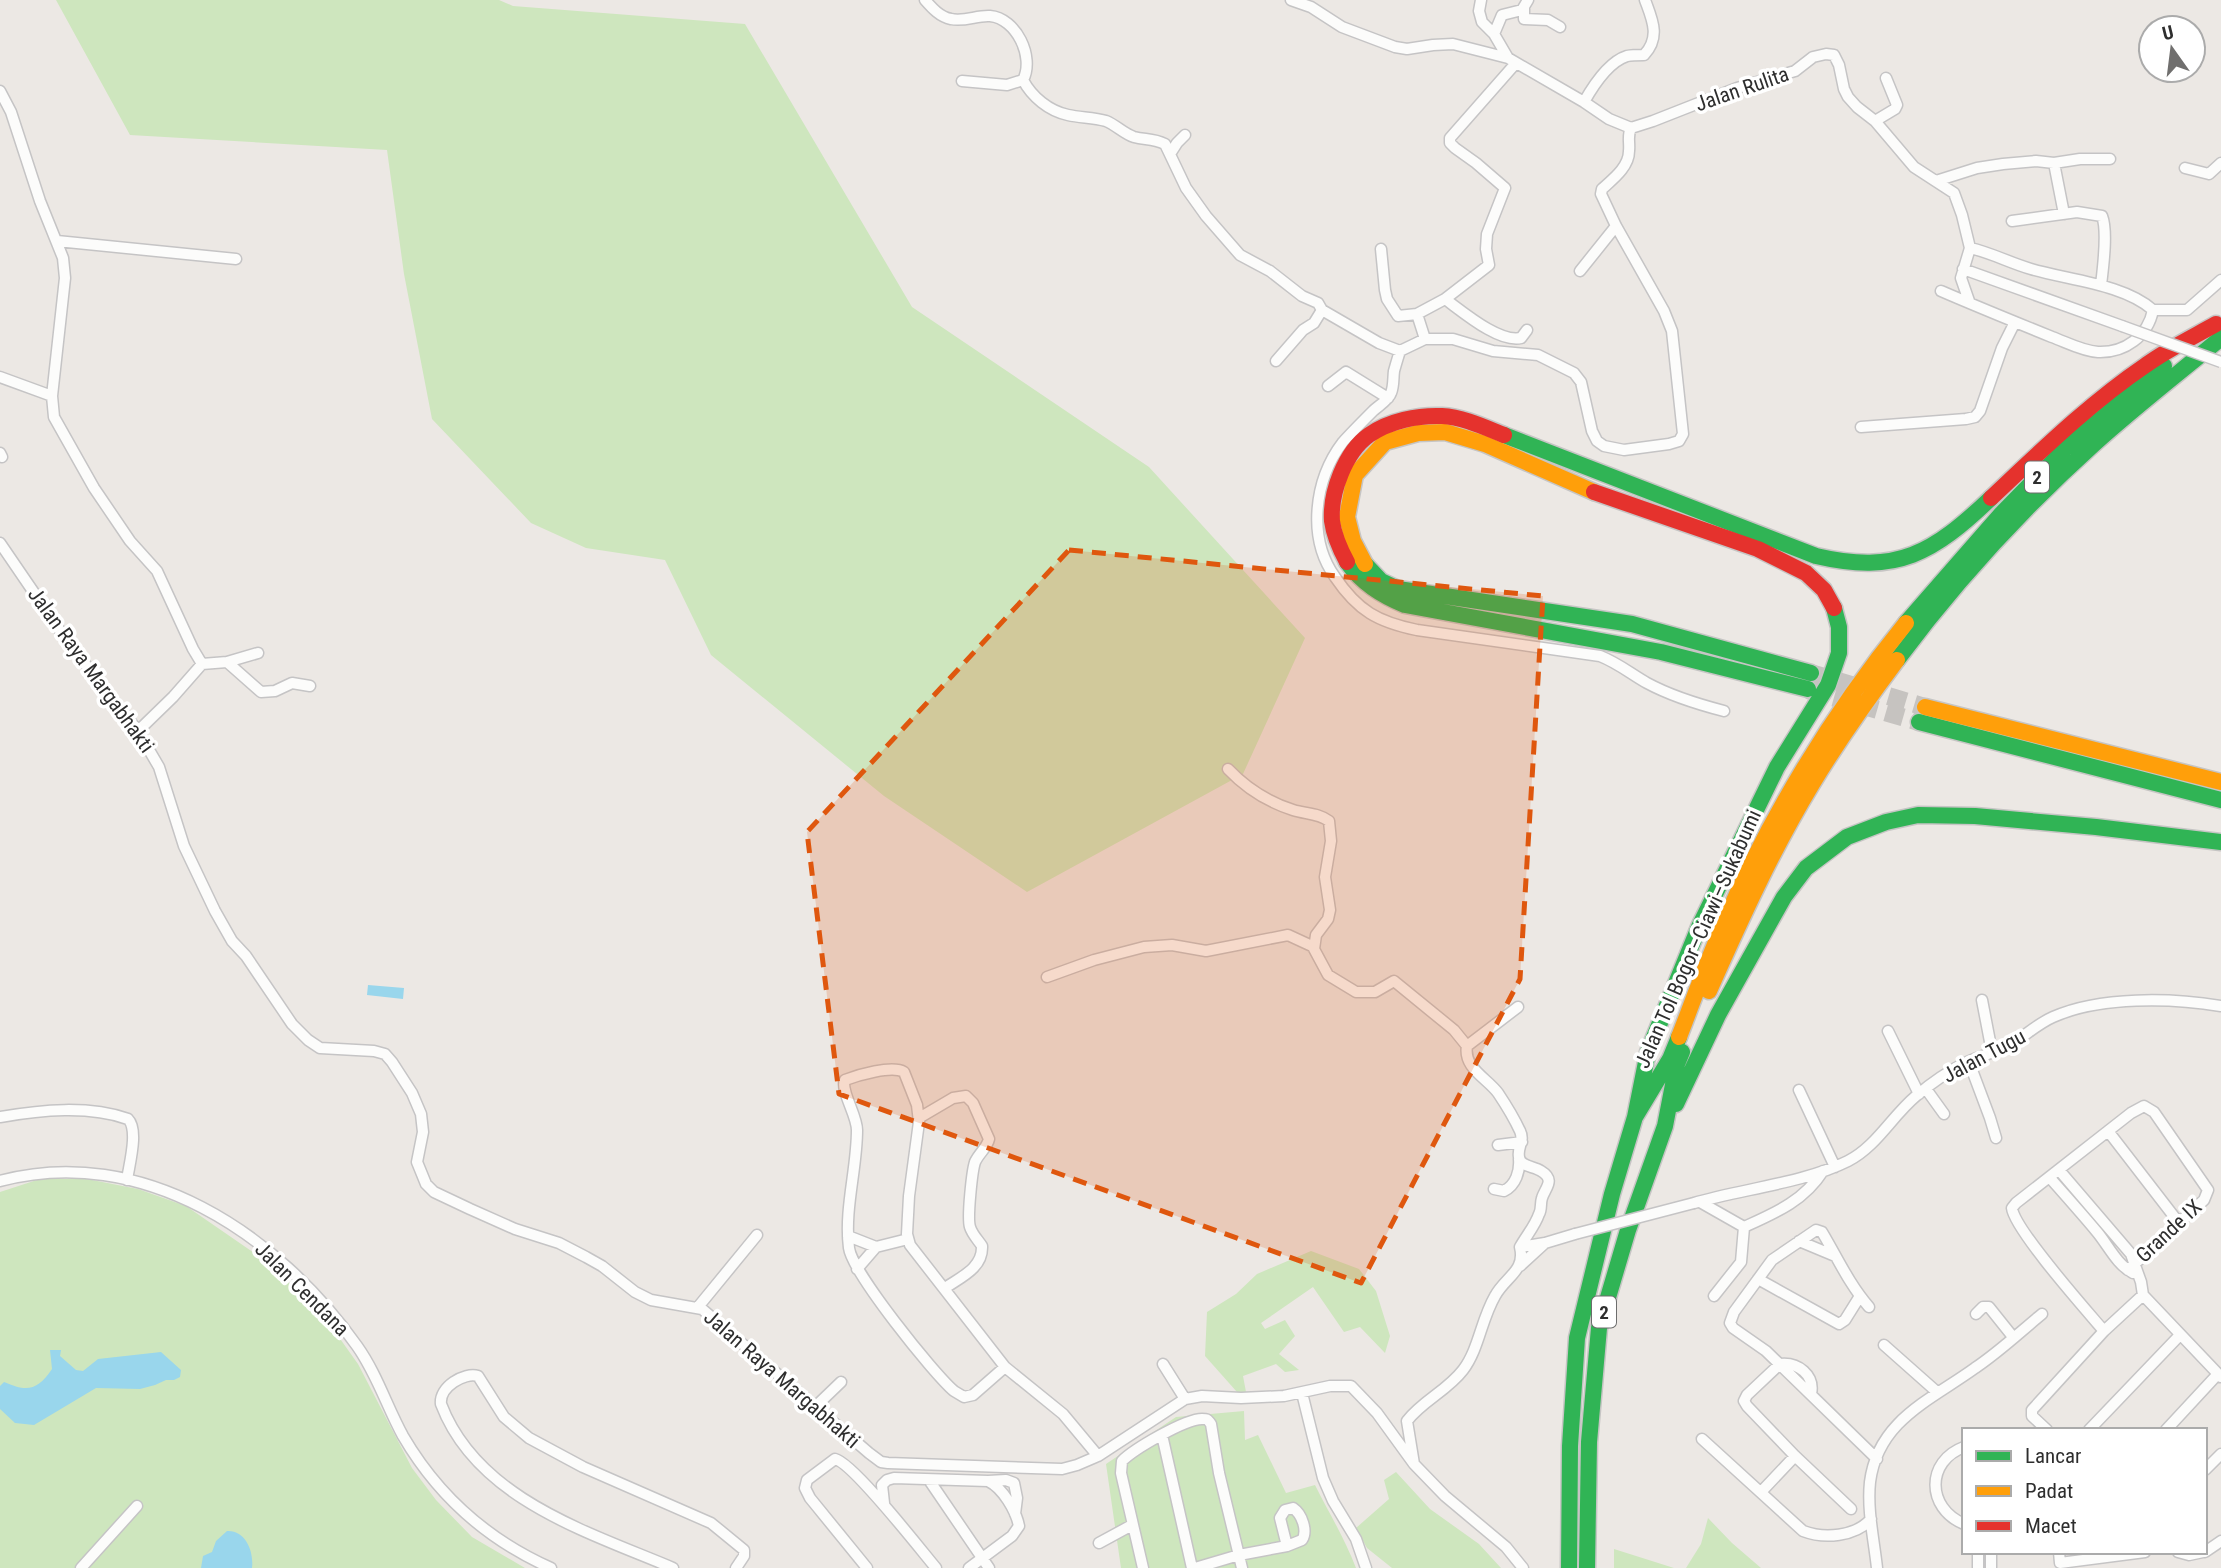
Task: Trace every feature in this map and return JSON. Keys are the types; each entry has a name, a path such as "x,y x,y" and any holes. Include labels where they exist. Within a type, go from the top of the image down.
{"highway":[{"path":"1635,1117 1648,1052 1699,927 1777,767 1828,685 1839,653 1839,627 1833,606 1824,590 1806,573 1758,549 1588,490 1485,444 1445,432 1418,433 1385,442 1355,475 1347,517 1353,541 1363,561 1381,580 1398,589 1428,595 1632,624 1809,681 1405,605 1389,600 1364,583 1350,569 1340,551 1333,530 1333,511 1334,490 1342,468 1366,437 1386,426 1437,415 1465,420 1816,556 1861,565 1894,562 1932,546 1967,519 2039,453 2122,383 2163,354 2219,327"},
{"name":"Jalan Tol Bogor–Ciawi–Sukabumi","path":"1569,1568 1569,1505 1577,1338 1612,1194 1635,1117 1670,1059 1783,804 1806,779 1832,723 1881,654 1946,575 2002,513 2066,448 2219,327"},
{"path":"2221,782 1922,715 2221,800"},
{"path":"1665,1126 1718,1015 1784,897 1806,868 1847,837 1886,822 1918,815 1975,816 2221,842"},
{"name":"Jalan Tol Bogor–Ciawi–Sukabumi","path":"1587,1568 1589,1442 1599,1328 1628,1230 1665,1126 1677,1064 1727,931"}],"street":[{"path":"925,0 948,18 961,20 997,17 1018,34 1026,63 1023,80 1007,85 962,81"},
{"path":"1023,80 1036,98 1056,111 1098,119 1115,125 1131,136 1158,140 1165,144 1186,188 1240,255 1270,271 1302,296 1318,303 1322,310 1378,343 1400,351 1424,339 1453,339 1493,351 1538,355 1574,373 1581,382 1592,431 1597,441 1604,446 1624,450 1679,441 1683,433 1672,331 1601,194 1602,189 1627,163 1631,128 1603,116 1584,102 1512,61 1453,44 1408,49 1395,47 1342,27 1311,7 1291,0"},
{"path":"1481,0 1481,20 1512,61"},
{"path":"1584,102 1593,86 1619,60 1644,55 1649,48 1653,21 1645,0"},
{"path":"1494,34 1502,15 1526,4"},
{"path":"1526,4 1524,19 1548,20 1560,27"},
{"name":"Jalan Rulita","path":"1631,128 1737,88 1790,73 1813,57 1830,54 1838,61 1846,94 1857,107 1875,121 1914,167 1954,193 1970,248"},
{"path":"1381,249 1387,299 1398,316 1418,314 1445,299 1489,265 1486,249 1488,234 1505,188 1455,149 1450,138 1512,61"},
{"path":"1875,121 1897,105 1886,78"},
{"path":"0,91 15,122 40,201 63,258 65,278 52,396 54,417 83,470 130,541 158,571 202,664"},
{"path":"1170,154 1185,135"},
{"path":"1936,181 1990,166 2021,162 2054,163 2080,159 2110,159"},
{"path":"2054,163 2064,214"},
{"path":"2185,168 2209,174 2221,163"},
{"path":"2012,221 2064,214 2099,215 2103,218 2104,232 2101,285"},
{"path":"1580,271 1616,226"},
{"path":"57,241 236,259"},
{"path":"1969,301 1961,278 1970,248 1991,252 2030,269 2101,285 2137,299 2153,310 2187,310 2221,280"},
{"path":"1963,269 2221,362"},
{"path":"1941,291 2090,351 2124,348 2146,330 2153,310"},
{"path":"1445,299 1490,330 1511,339 1521,338 1527,330"},
{"path":"1276,361 1303,330 1314,323 1322,310"},
{"path":"1418,314 1424,339"},
{"path":"1861,427 1975,417 1980,411 2002,348 2015,322"},
{"path":"1400,351 1391,394 1343,443 1328,468 1317,510 1319,547 1326,565 1341,587 1364,611 1390,624 1600,656 1618,663 1647,683 1694,704 1724,711"},
{"path":"1328,386 1346,372 1388,398"},
{"path":"0,377 52,396"},
{"name":"Jalan Raya Margabhakti","path":"0,543 67,641 138,731 159,767 184,846 215,911 232,941 246,956 292,1024 320,1048 374,1051 385,1054 392,1062 412,1093 421,1114 423,1132 417,1162 423,1181 430,1188 506,1226 564,1246 602,1266 635,1292 651,1300 698,1307 881,1462 896,1465 1055,1469 1077,1465 1098,1455 1185,1399"},
{"path":"138,731 202,664 227,662 258,653"},
{"path":"227,662 261,692 275,691 292,683 310,686"},
{"path":"1228,769 1251,790 1274,802 1295,811 1321,816 1329,821 1331,841 1325,877 1330,910 1328,919 1316,935 1314,947 1328,975 1356,992 1380,990 1394,981 1454,1030 1467,1046"},
{"path":"1047,976 1144,947 1172,945 1206,951 1288,935 1314,947"},
{"path":"1982,1000 1992,1052"},
{"name":"Jalan Tugu","path":"1545,1243 1835,1167 1861,1153 1922,1091 1969,1062 2010,1045 2051,1018 2070,1010 2143,1001 2193,1002 2221,1006"},
{"path":"1494,1189 1504,1191 1514,1184 1520,1168 1521,1132 1499,1094 1469,1062 1467,1046 1518,1007"},
{"path":"1888,1031 1922,1091 1944,1114"},
{"path":"1969,1062 1996,1138"},
{"path":"1005,1367 973,1395 964,1396 954,1391 898,1325 858,1269 850,1254 848,1237 858,1130 843,1082 855,1076 900,1069 905,1074 919,1118 909,1196 910,1245 1005,1367 1063,1413 1098,1455"},
{"path":"1799,1090 1835,1167"},
{"path":"919,1118 953,1098 966,1096 973,1103 989,1139 975,1163 970,1212 970,1227 982,1249 980,1259 970,1271 944,1288"},
{"name":"Grande IX","path":"2108,1131 2141,1107 2150,1108 2208,1190 2204,1200 2133,1269"},
{"path":"0,1117 58,1110 128,1119 132,1122 134,1131 127,1180"},
{"path":"2104,1331 2025,1234 2013,1216 2013,1206 2108,1131 2179,1223"},
{"path":"1498,1145 1522,1142"},
{"path":"1519,1158 1524,1164 1542,1172 1549,1185 1542,1198 1539,1216 1520,1247 1520,1267"},
{"path":"1744,1227 1777,1213 1794,1202 1814,1185 1823,1171"},
{"name":"Jalan Cendana","path":"0,1181 45,1172 70,1172 127,1180 154,1186 185,1198 248,1235 314,1295 358,1347 403,1435 443,1492 485,1531 551,1568"},
{"path":"2054,1174 2133,1269 2141,1282 2143,1295 2220,1376 2168,1428"},
{"path":"1697,1203 1744,1227"},
{"path":"1714,1296 1741,1262 1744,1227"},
{"path":"1869,1307 1819,1230 1812,1231 1772,1260 1734,1312 1730,1323 1780,1364 1877,1459"},
{"path":"698,1307 757,1235"},
{"path":"848,1237 876,1247"},
{"path":"858,1269 876,1247 908,1238"},
{"path":"1798,1241 1835,1256"},
{"path":"1520,1247 1545,1243"},
{"path":"1414,1464 1407,1421 1462,1371 1494,1297 1503,1283 1545,1243"},
{"path":"1758,1279 1839,1325 1860,1296"},
{"path":"2045,1428 2032,1416 2032,1410 2104,1331 2143,1295"},
{"path":"1976,1314 1983,1307 1989,1307 2013,1338"},
{"path":"1877,1568 1870,1483 1877,1459 1894,1427 1937,1392 1978,1366 2042,1314"},
{"path":"2091,1428 2180,1335"},
{"path":"1884,1345 1937,1392"},
{"path":"1163,1364 1185,1399 1202,1396 1284,1396 1330,1386 1351,1386 1377,1413 1414,1464 1445,1496 1506,1548 1523,1568"},
{"path":"1780,1364 1744,1401 1795,1456 1851,1509"},
{"path":"673,1568 553,1515 513,1492 483,1466 459,1436 441,1404 443,1391 465,1376 478,1376 504,1416 529,1438 583,1467 715,1525 744,1550 744,1556 736,1568"},
{"path":"815,1407 841,1382"},
{"path":"1302,1392 1323,1478 1333,1501 1355,1536 1366,1568"},
{"path":"1143,1568 1120,1468 1122,1461 1135,1450 1162,1435 1195,1420 1205,1419 1210,1422 1219,1473 1242,1568"},
{"path":"1162,1435 1194,1568 1239,1555 1287,1546"},
{"path":"1702,1439 1791,1522 1808,1533 1835,1535 1852,1532 1862,1528 1871,1519"},
{"path":"1962,1448 1950,1454 1941,1464 1936,1475 1935,1488 1938,1501 1945,1512 1962,1523"},
{"path":"2207,1468 2221,1454"},
{"path":"1761,1492 1795,1456"},
{"path":"867,1568 804,1488 805,1483 831,1461 838,1459 845,1464 884,1505 936,1568"},
{"path":"884,1505 881,1487 887,1480 894,1478 1006,1480 1014,1483 1018,1527 1015,1533 969,1568"},
{"path":"929,1480 989,1568"},
{"path":"988,1481 996,1486 1015,1514"},
{"path":"81,1568 137,1506"},
{"path":"1099,1542 1132,1525"},
{"path":"2059,1558 2116,1554"}],"highlighted area":[{"path":"1069,550 1543,596 1520,979 1361,1283 839,1094 807,832"}],"green space":[{"path":"56,0 499,0 513,6 745,24 912,307 1149,467 1305,638 1243,774 1027,892 884,796 711,655 665,560 586,548 531,523 432,419 404,274 387,150 130,135"},
{"path":"40,1179 87,1179 138,1189 186,1206 270,1264 326,1319 358,1364 412,1468 436,1500 472,1537 525,1568 0,1568 0,1192"},
{"path":"1311,1251 1359,1269 1376,1291 1390,1336 1385,1353 1360,1327 1344,1332 1313,1287 1261,1323 1265,1329 1285,1320 1295,1336 1279,1354 1299,1370 1285,1372 1276,1364 1243,1376 1246,1392 1237,1392 1205,1356 1207,1312 1236,1294 1257,1274"},
{"path":"1244,1411 1245,1440 1258,1435 1286,1493 1315,1485 1356,1568 1121,1568 1106,1464 1176,1417"},
{"path":"1396,1472 1430,1509 1479,1544 1501,1568 1392,1568 1367,1548 1356,1528 1389,1499 1384,1480"},
{"path":"1708,1518 1761,1568 1686,1568 1701,1544"},
{"path":"1614,1549 1674,1568 1614,1568"}],"water":[{"path":"368,985 404,988 403,999 367,995"},
{"path":"50,1350 61,1350 60,1356 76,1370 83,1371 98,1359 161,1352 181,1370 180,1377 140,1389 96,1388 34,1425 15,1423 0,1409 0,1386 4,1382 31,1388 41,1382 52,1369"},
{"path":"227,1531 244,1538 252,1555 252,1568 201,1568 203,1556 212,1552 216,1541"}],"tunnel":[{"path":"1811,673 1925,707"},
{"path":"1808,690 1919,722"}],"traffic: fast":[{"path":"1897,660 1990,547 2041,494 2110,430 2221,338"},
{"path":"1906,623 2002,513 2066,448 2164,366"},
{"path":"1504,435 1816,556 1845,561 1870,563 1913,555 1951,533 1991,498"},
{"path":"1347,562 1373,588 1405,605 1661,652 1808,689"},
{"path":"1365,564 1381,581 1398,589 1632,624 1811,673"},
{"path":"1635,1117 1648,1052 1699,927 1777,767 1828,685 1839,653 1839,627 1834,608"},
{"path":"1919,722 2221,800"},
{"path":"1676,1104 1718,1015 1784,897 1806,868 1847,837 1886,822 1918,815 1975,816 2221,842"},
{"path":"1569,1568 1570,1446 1577,1338 1612,1194 1635,1117 1670,1059 1679,1037"},
{"path":"1587,1568 1589,1442 1599,1328 1628,1230 1665,1126 1677,1064 1682,1052"}],"traffic: slow":[{"path":"1365,564 1353,541 1347,517 1355,475 1385,442 1418,433 1445,432 1485,444 1594,492"},
{"path":"1679,1037 1722,928 1781,808 1827,731 1906,623"},
{"path":"1709,991 1757,886 1797,809 1842,736 1897,660"},
{"path":"1925,707 2221,782"}],"traffic: jam":[{"path":"1991,498 2105,395 2154,359 2216,324"},
{"path":"1347,562 1333,527 1332,510 1336,486 1346,462 1360,442 1377,430 1395,423 1433,416 1466,420 1504,435"},
{"path":"1594,492 1758,549 1806,573 1824,590 1834,608"}]}
